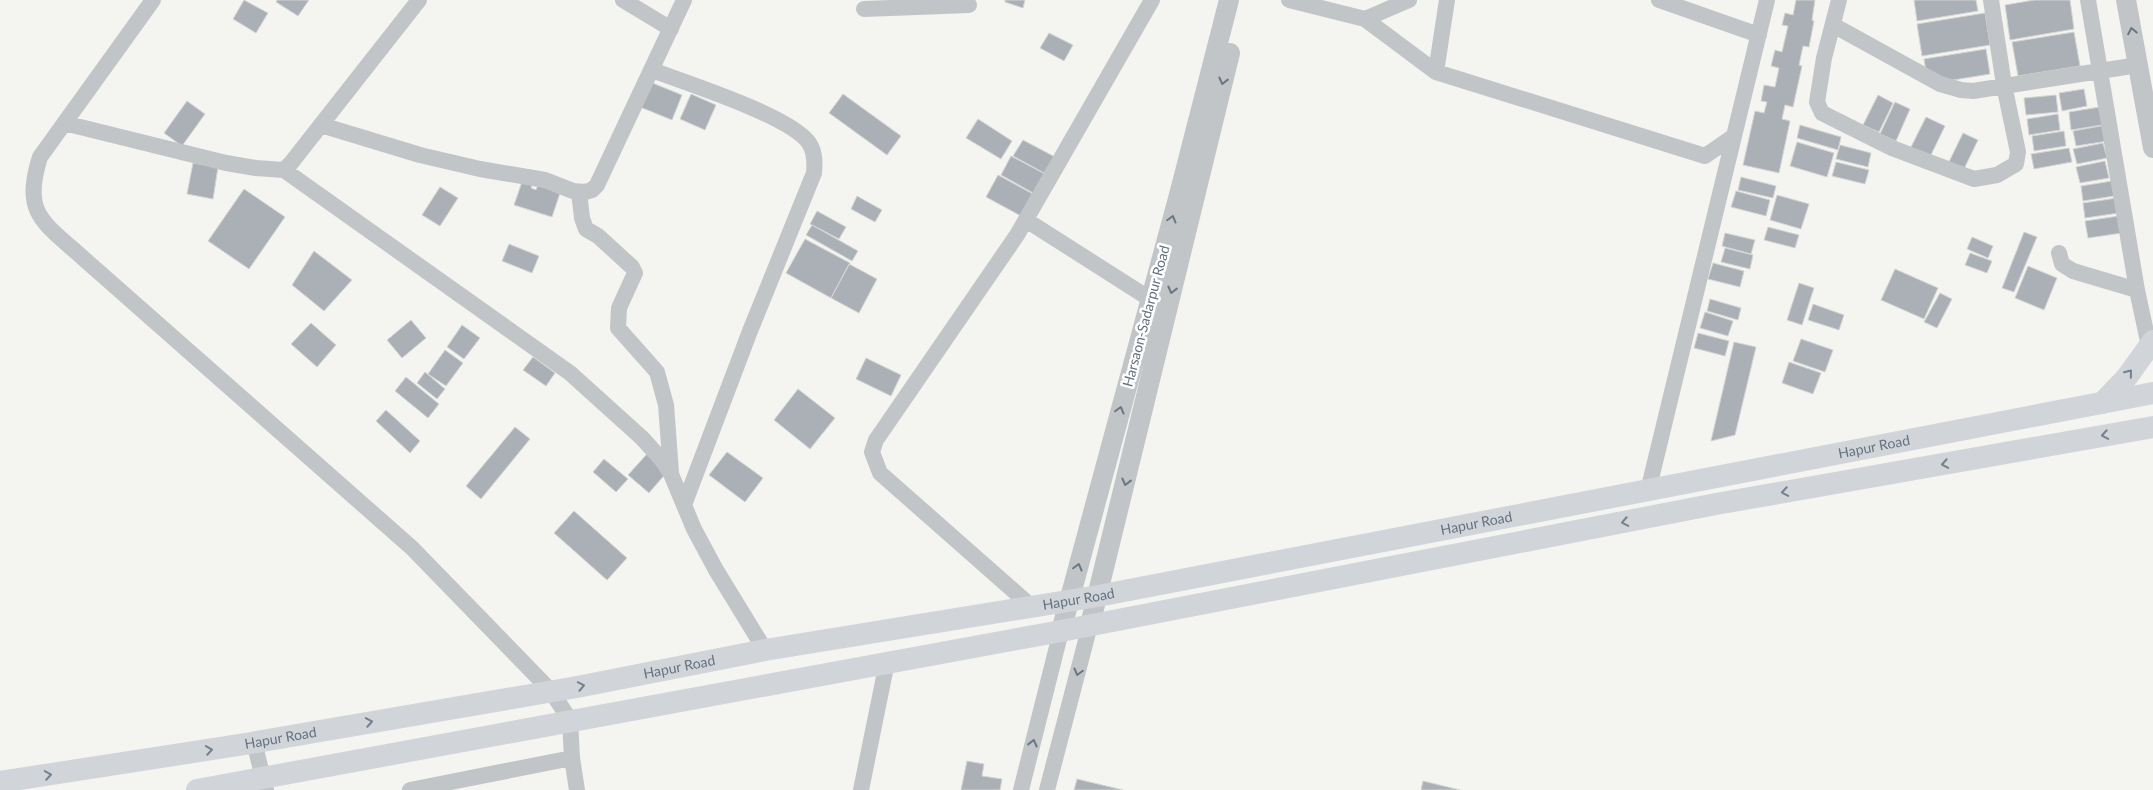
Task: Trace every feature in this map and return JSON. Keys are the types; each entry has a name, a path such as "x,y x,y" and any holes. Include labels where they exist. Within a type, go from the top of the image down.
{"main road":[{"path":"2102,403 2127,377 2151,344"},
{"name":"Hapur Road","path":"0,782 254,742 551,691 765,650 1098,596 2153,393"},
{"name":"Hapur Road","path":"197,790 264,784 570,720 1061,631 1716,504 2153,427"}],"street":[{"path":"153,0 40,156 34,176 33,198 35,208 41,218 90,264 412,548 551,691 570,720 572,758 577,790"},
{"path":"284,170 353,87 419,0"},
{"path":"624,0 671,28"},
{"path":"320,125 420,155 480,169 545,180 579,192 592,190 652,70 684,0"},
{"path":"871,0 864,9 969,5"},
{"path":"1032,607 880,473 872,452 876,440 1026,220 1152,0"},
{"name":"Harsaon-Sadarpur Road","path":"1061,631 1229,0"},
{"name":"Harsaon-Sadarpur Road","path":"1090,625 1242,0"},
{"path":"1289,0 1334,6 1365,19 1436,72 1705,156 1734,136"},
{"path":"1365,19 1409,0"},
{"path":"1436,72 1447,0"},
{"path":"1659,0 1759,35"},
{"path":"1648,491 1767,0"},
{"path":"1839,0 1816,102 1822,113 1892,148 1974,179 1997,175 2016,164 2018,152 2004,85 1991,0"},
{"path":"2088,0 2137,290 2151,344"},
{"path":"2126,0 2153,148"},
{"path":"1833,25 1940,84 1961,90 1973,91 2138,64"},
{"path":"652,70 759,110 790,127 805,138 810,144 815,157 814,173 750,331 684,505"},
{"path":"64,123 226,163 284,170 570,373 642,438 662,460 671,474 694,529 716,570 765,650"},
{"path":"579,192 582,218 586,229 598,236 632,267 634,273 631,285 623,296 619,308 618,328 657,372 666,405 671,474"},
{"path":"1026,220 1150,299"},
{"path":"2059,253 2062,264 2073,271 2137,290"},
{"path":"1047,790 1090,625"},
{"path":"1021,790 1061,631"},
{"path":"861,790 887,662"},
{"path":"254,742 264,784"},
{"path":"410,790 572,758"}],"building":[{"path":"244,0 268,13 256,33 233,19"},
{"path":"277,0 309,0 298,16 276,2"},
{"path":"1005,0 1025,0 1023,8 1005,2"},
{"path":"1796,0 1815,0 1812,20 1814,21 1809,47 1803,46 1799,65 1802,66 1793,107 1785,105 1782,119 1790,121 1779,173 1743,165 1755,111 1764,113 1767,102 1761,101 1764,85 1775,87 1779,68 1771,66 1775,50 1782,52 1788,26 1782,25 1785,13 1793,15"},
{"path":"1914,0 1976,0 1978,11 1917,21"},
{"path":"2034,0 2070,0 2074,29 2010,40 2005,5"},
{"path":"1985,13 1990,45 1922,56 1917,24"},
{"path":"2074,32 2080,66 2018,76 2012,42"},
{"path":"1049,33 1073,45 1064,61 1040,48"},
{"path":"1986,49 1990,74 1947,81 1926,72 1924,59"},
{"path":"650,82 682,95 672,120 640,107"},
{"path":"2084,89 2087,106 2062,111 2059,93"},
{"path":"691,94 716,105 705,130 680,119"},
{"path":"843,94 901,136 887,155 829,113"},
{"path":"1878,95 1893,103 1879,132 1863,125"},
{"path":"2056,95 2058,112 2026,115 2024,98"},
{"path":"187,101 205,114 182,146 164,133"},
{"path":"1895,102 1910,109 1896,141 1880,134"},
{"path":"2100,107 2102,125 2071,130 2069,112"},
{"path":"2058,114 2060,130 2029,135 2027,119"},
{"path":"1926,117 1945,126 1928,161 1909,151"},
{"path":"978,119 1012,141 1001,159 966,138"},
{"path":"1800,125 1841,137 1838,150 1797,138"},
{"path":"2106,125 2108,141 2076,146 2073,131"},
{"path":"2064,131 2066,146 2034,151 2032,136"},
{"path":"1963,133 1978,140 1962,173 1947,166"},
{"path":"1023,140 1055,157 1046,174 1013,156"},
{"path":"1797,142 1834,153 1827,177 1790,166"},
{"path":"2103,143 2107,158 2077,164 2073,149"},
{"path":"1840,145 1871,153 1868,167 1836,159"},
{"path":"2069,148 2072,162 2034,169 2031,154"},
{"path":"1011,156 1045,174 1035,194 1001,175"},
{"path":"2105,161 2109,178 2080,183 2076,167"},
{"path":"1836,162 1869,170 1865,184 1832,176"},
{"path":"193,163 218,167 213,199 187,194"},
{"path":"998,175 1033,194 1021,216 986,197"},
{"path":"524,176 533,180 531,188 536,190 539,182 561,190 552,217 514,205"},
{"path":"1741,177 1776,186 1773,198 1738,190"},
{"path":"2112,181 2114,196 2083,201 2081,186"},
{"path":"440,187 458,198 440,226 422,215"},
{"path":"244,189 285,217 249,269 208,241"},
{"path":"1736,191 1770,200 1766,216 1731,207"},
{"path":"1777,195 1809,204 1801,229 1770,220"},
{"path":"857,196 882,210 875,222 851,209"},
{"path":"2117,198 2119,213 2085,218 2083,203"},
{"path":"817,211 846,227 839,239 810,224"},
{"path":"2119,216 2122,233 2088,238 2085,221"},
{"path":"812,225 858,251 852,261 806,235"},
{"path":"1768,227 1799,235 1795,248 1764,240"},
{"path":"2024,232 2037,237 2014,292 2002,288"},
{"path":"1725,233 1755,240 1751,254 1722,246"},
{"path":"1972,237 1993,246 1988,258 1967,249"},
{"path":"805,239 850,263 831,298 786,273"},
{"path":"509,244 539,256 532,273 502,261"},
{"path":"1725,248 1753,255 1750,269 1721,262"},
{"path":"314,251 352,280 324,311 292,285"},
{"path":"1970,253 1992,261 1987,273 1965,265"},
{"path":"1713,263 1744,271 1740,287 1708,279"},
{"path":"849,264 877,279 859,313 831,298"},
{"path":"2028,266 2057,278 2044,310 2015,298"},
{"path":"1895,269 1938,288 1924,319 1881,300"},
{"path":"1799,283 1814,288 1802,325 1787,320"},
{"path":"1940,293 1952,299 1937,328 1924,322"},
{"path":"1710,299 1741,308 1738,320 1707,311"},
{"path":"1813,304 1844,315 1839,330 1808,320"},
{"path":"1705,312 1733,321 1728,336 1700,328"},
{"path":"411,320 426,338 402,358 387,340"},
{"path":"311,323 336,345 317,367 291,344"},
{"path":"462,325 480,338 464,359 447,347"},
{"path":"1698,333 1729,341 1725,356 1694,348"},
{"path":"1801,339 1833,350 1825,372 1793,361"},
{"path":"1734,342 1756,347 1735,435 1711,441"},
{"path":"445,350 463,363 446,386 428,374"},
{"path":"533,357 555,373 546,386 523,370"},
{"path":"866,358 901,375 891,396 856,379"},
{"path":"1789,362 1821,373 1813,394 1782,383"},
{"path":"425,372 445,389 437,399 417,383"},
{"path":"406,377 439,404 428,418 395,391"},
{"path":"798,389 835,418 810,449 774,420"},
{"path":"386,410 420,441 410,453 376,421"},
{"path":"515,427 530,439 481,499 466,486"},
{"path":"727,452 763,478 745,502 709,475"},
{"path":"647,454 667,472 649,493 628,475"},
{"path":"604,459 628,479 616,492 593,472"},
{"path":"574,511 627,558 607,580 554,533"},
{"path":"967,761 984,764 982,776 1002,779 1000,790 961,790"},
{"path":"1077,779 1123,790 1074,790"},
{"path":"1423,781 1460,790 1421,790"}]}
